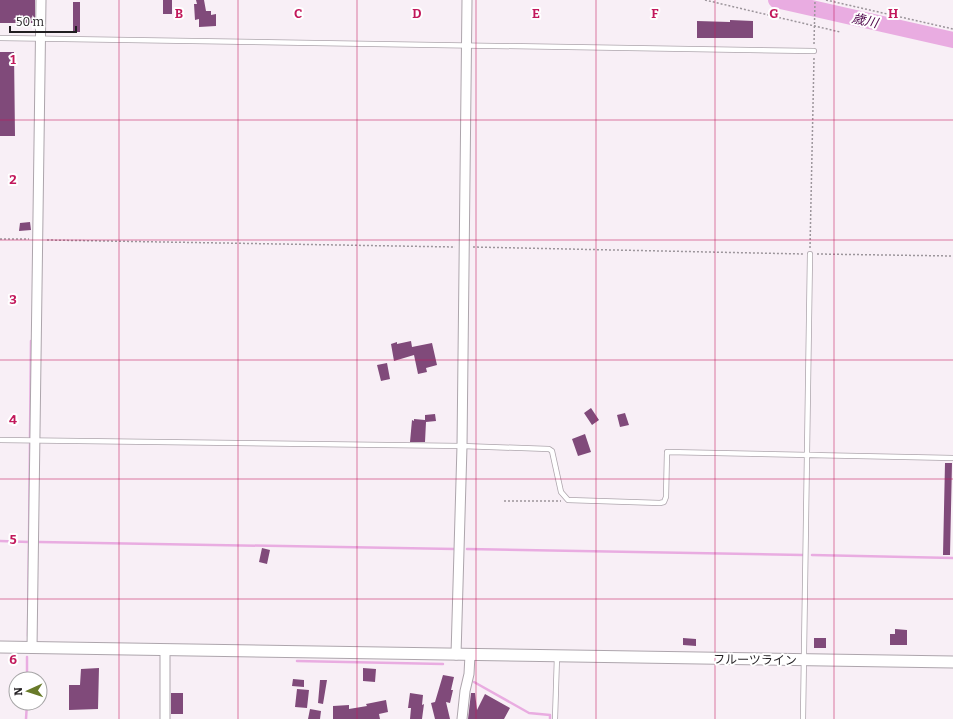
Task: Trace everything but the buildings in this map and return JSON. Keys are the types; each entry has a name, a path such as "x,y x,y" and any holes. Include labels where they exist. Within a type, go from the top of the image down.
{"street":[{"path":"32,648 41,0"},
{"path":"456,655 462,446 467,0"},
{"name":"フルーツライン","path":"0,647 804,661 953,662"},
{"path":"165,650 165,719"},
{"path":"462,719 465,691 469,674 470,655"}],"lane":[{"path":"0,38 814,51"},
{"path":"803,719 810,254"},
{"path":"0,440 549,448 552,451 561,492 568,500 664,502 666,497 667,452 953,458"},
{"path":"555,719 557,656"}],"path":[{"path":"705,0 840,32"},
{"path":"810,254 815,0"},
{"path":"826,0 953,29"},
{"path":"0,239 953,256"},
{"path":"504,501 560,502 566,498"}],"waterway":[{"name":"歳川","path":"776,0 953,40"},
{"path":"30,437 31,341"},
{"path":"28,636 30,444"},
{"path":"0,541 29,542"},
{"path":"39,542 455,549"},
{"path":"467,549 803,555"},
{"path":"812,555 953,558"},
{"path":"27,657 27,671"},
{"path":"297,661 443,664"},
{"path":"474,682 529,713 550,715 550,719"},
{"path":"26,711 26,719"}]}
